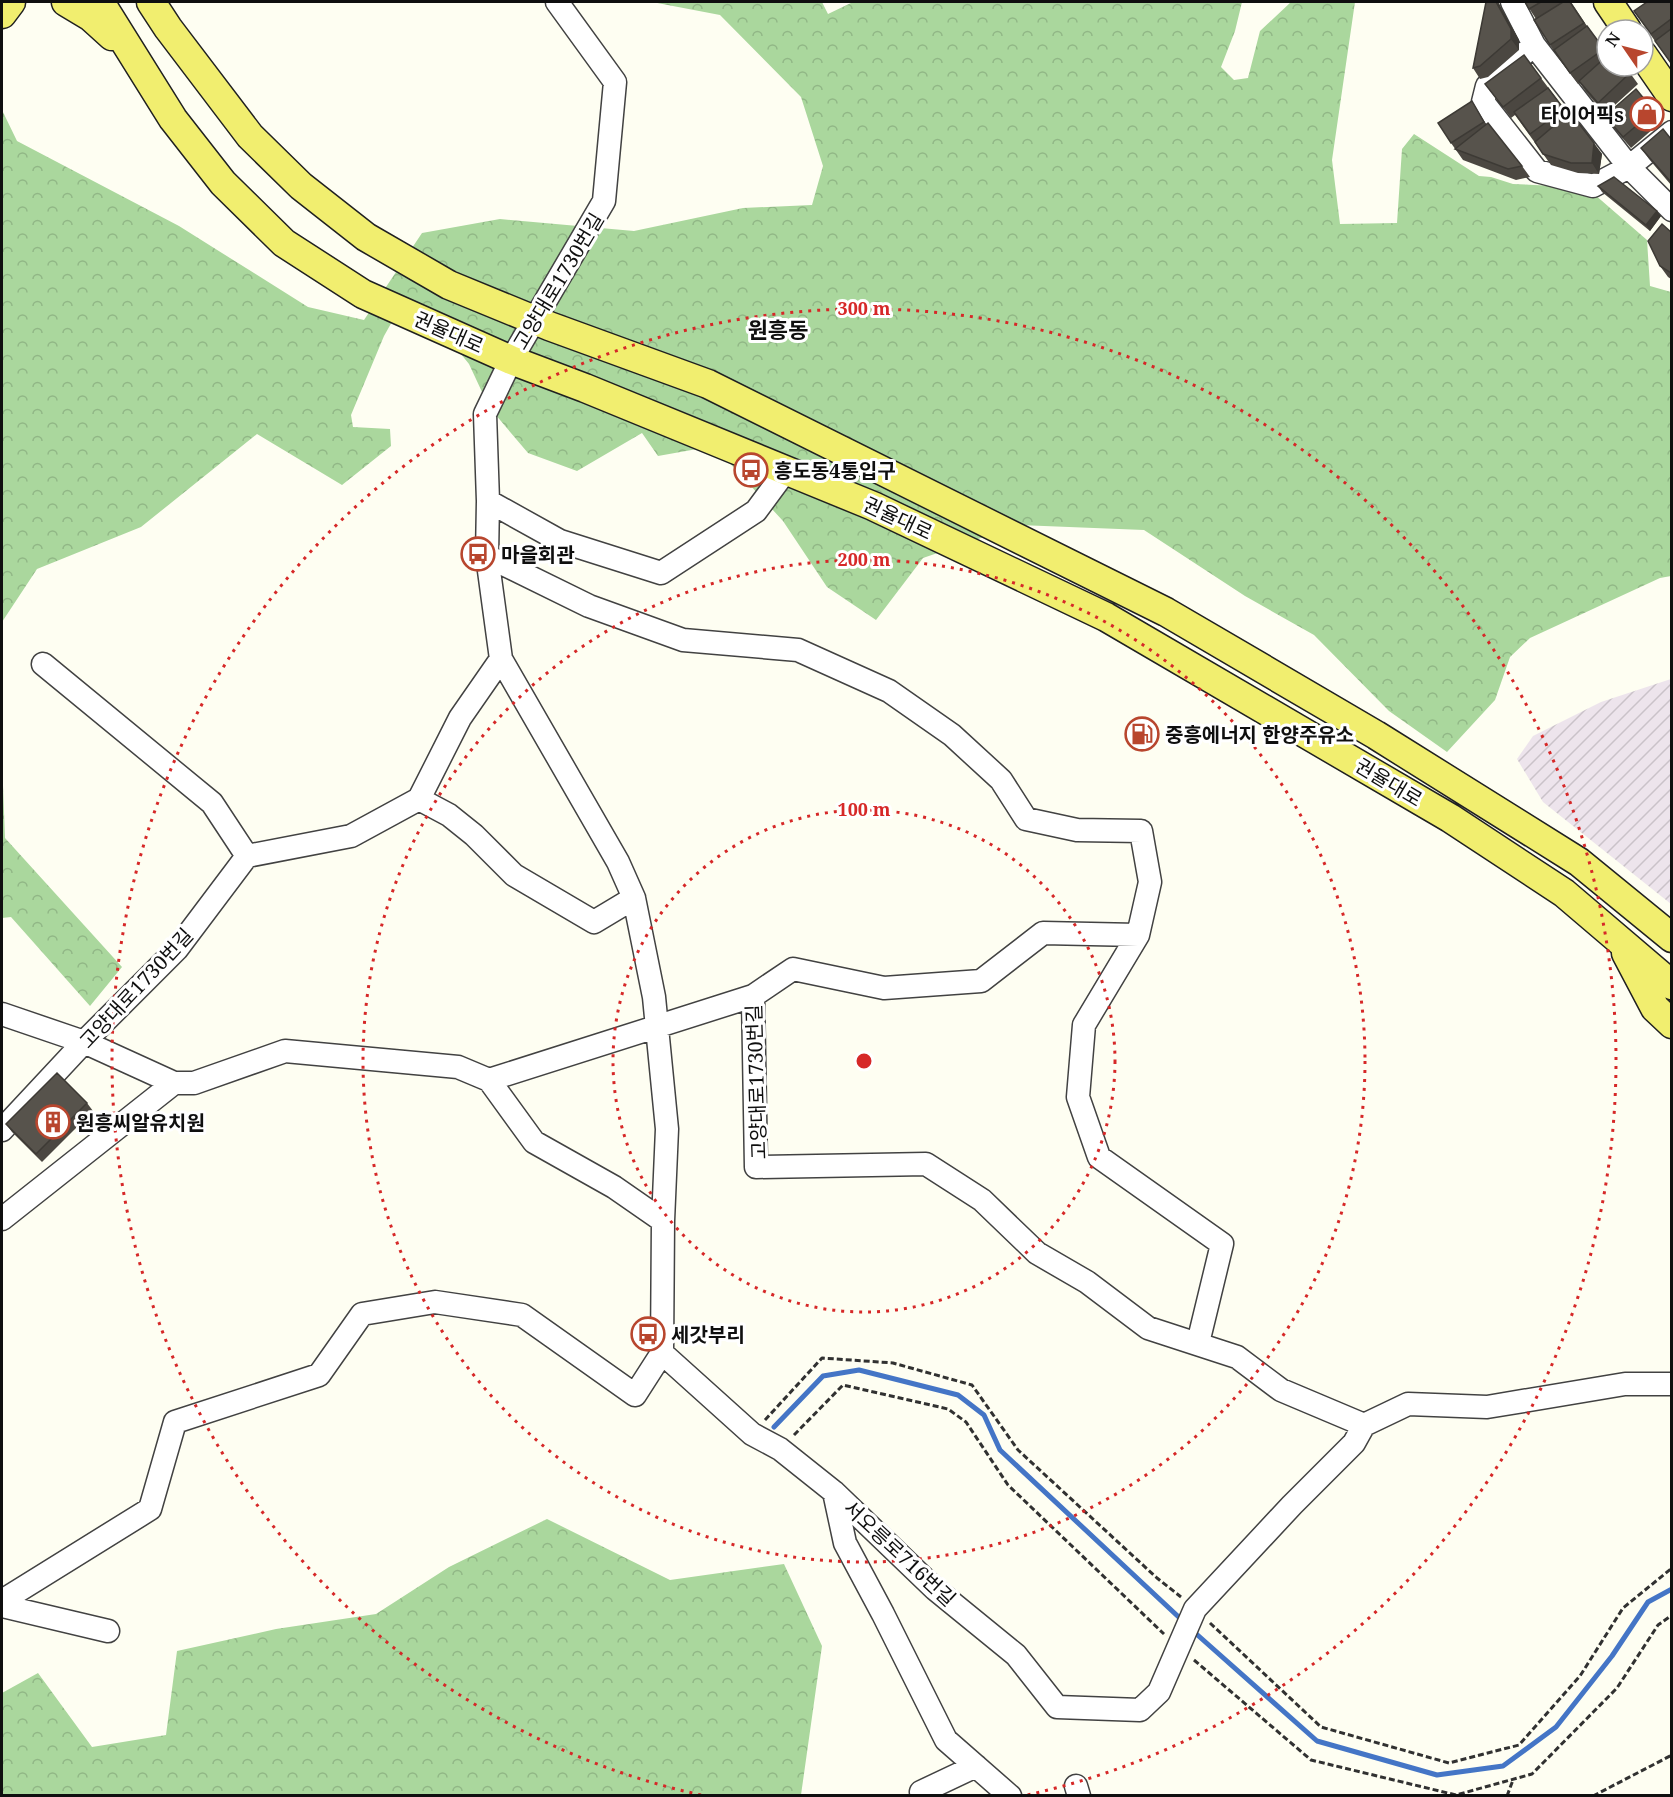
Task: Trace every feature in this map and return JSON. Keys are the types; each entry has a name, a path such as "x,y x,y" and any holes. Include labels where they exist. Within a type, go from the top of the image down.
{"main road":[{"path":"2,14 11,2"},
{"path":"66,2 91,17 133,56"},
{"name":"권율대로","path":"100,2 173,119 223,183 284,243 363,294 511,360 787,469 873,506 1106,617 1450,818 1564,893 1671,985"},
{"name":"권율대로","path":"151,2 168,28 250,135 301,186 366,237 449,285 534,320 708,384 1166,612 1386,741 1579,862 1671,938"},
{"path":"156,2 168,28"},
{"path":"1608,2 1619,18"},
{"path":"1655,73 1671,97"},
{"path":"1620,941 1654,1008 1671,1024"}],"street":[{"name":"고양대로1730번길","path":"556,2 615,82 604,201 511,360 485,414 487,556 501,659 618,862 634,898 654,997 667,1129 663,1221 662,1353"},
{"path":"1512,2 1534,45 1629,167 1671,210"},
{"path":"1534,45 1487,86 1483,102 1537,171 1593,186 1629,167 1671,132"},
{"path":"488,501 560,541 661,573 756,511 787,469"},
{"path":"487,556 589,606 683,640 798,650 889,692 952,735 1001,780 1026,819 1077,830 1141,831 1150,882 1138,935 1084,1025 1078,1097 1099,1157 1222,1244 1198,1343"},
{"path":"43,664 212,803 247,856 351,836 419,799 460,718 501,659"},
{"path":"419,799 449,815 474,835 514,875 594,922 634,898"},
{"name":"고양대로1730번길","path":"2,1130 84,1042 177,949 247,856"},
{"path":"753,996 793,969 884,988 981,981 1043,933 1138,935"},
{"name":"고양대로1730번길","path":"658,1027 753,996 756,1167 926,1164 982,1200 1037,1253 1087,1282 1148,1328 1237,1357 1281,1390 1364,1425"},
{"path":"2,1014 84,1042 174,1083 194,1083 285,1051 458,1066 489,1080 534,1142 614,1187 663,1221"},
{"path":"489,1080 658,1027"},
{"path":"2,1219 174,1083"},
{"path":"2,1604 150,1509 175,1422 319,1375 362,1314 435,1302 522,1315 635,1395 662,1353 752,1434 780,1449 834,1492"},
{"path":"1186,1626 1292,1505 1354,1443 1364,1425 1408,1404 1487,1407 1625,1384 1671,1384"},
{"name":"서오릉로716번길","path":"834,1492 935,1589 1016,1655 1057,1707 1140,1710 1159,1692 1186,1626"},
{"name":"서오릉로716번길","path":"834,1492 845,1543 884,1614 946,1740 1010,1796"},
{"path":"2,1604 108,1631"},
{"path":"921,1792 976,1766"}],"path":[{"path":"752,1434 822,1358 892,1363 972,1385 1018,1450 1157,1578 1186,1626 1311,1760 1456,1795 1532,1774 1617,1688 1658,1625 1671,1615"},
{"path":"780,1449 843,1385 948,1409 966,1422 1008,1485 1186,1626 1321,1727 1449,1763 1519,1745 1580,1676 1623,1608 1671,1568"},
{"path":"1593,1796 1671,1755"},
{"path":"1507,1796 1513,1780"}],"shaded area":[{"path":"1672,679 1671,904 1543,802 1517,759 1533,736 1601,702"}],"green space":[{"path":"652,2 822,2 828,14 853,2 1242,2 1235,31 1221,67 1234,80 1248,78 1260,31 1291,2 1355,2 1332,160 1340,224 1397,223 1402,149 1414,134 1479,176 1513,184 1555,186 1594,194 1647,240 1650,286 1671,292 1671,576 1660,578 1530,638 1510,657 1495,700 1447,752 1389,711 1314,635 1245,596 1144,530 1019,525 923,558 876,620 827,587 783,521 714,446 658,456 642,433 577,471 528,453 489,407 469,364 435,322 393,320 351,415 353,427 390,429 391,446 342,485 257,434 141,527 37,569 2,622 2,110 17,141 179,226 308,307 364,320 422,233 500,219 634,231 743,208 812,205 823,166 801,97 720,15"},
{"path":"2,759 5,838 122,967 90,1006 11,917 2,918"},
{"path":"547,1519 670,1580 784,1564 822,1646 801,1795 2,1795 2,1693 38,1673 92,1747 166,1735 177,1651 276,1629 376,1614 449,1567"}],"building":[{"path":"1486,2 1496,2 1511,29 1511,39 1480,66 1473,68"},
{"path":"1525,2 1541,2 1529,9"},
{"path":"1563,2 1570,2 1584,23 1550,45 1534,20"},
{"path":"1647,2 1671,2 1671,19 1655,31 1655,18 1639,18 1634,11"},
{"path":"1587,26 1595,37 1595,55 1570,73 1554,50"},
{"path":"1671,29 1671,63 1655,41"},
{"path":"1524,55 1541,78 1503,107 1485,84"},
{"path":"1595,67 1595,78 1625,78 1598,103 1579,81"},
{"path":"1548,88 1564,109 1530,134 1514,112"},
{"path":"1636,89 1654,111 1623,137 1605,116"},
{"path":"1472,101 1484,122 1451,143 1438,123"},
{"path":"1570,112 1594,143 1592,163 1571,163 1543,154 1535,142"},
{"path":"1488,123 1522,166 1508,169 1455,149"},
{"path":"1663,129 1671,139 1670,181 1641,148"},
{"path":"1614,177 1657,211 1646,225 1598,186"},
{"path":"1662,224 1671,232 1671,273 1660,266 1648,241"},
{"name":"원흥씨알유치원","path":"57,1073 87,1103 36,1154 6,1124"}],"waterway":[{"path":"774,1427 823,1376 859,1370 958,1395 984,1415 1000,1450 1184,1622"},
{"path":"1193,1631 1317,1741 1437,1775 1503,1766 1556,1727 1612,1656 1648,1602 1672,1589"}],"place":[{"name":"타이어픽s","path":"1647,114"},
{"name":"흥도동4통입구","path":"751,470"},
{"name":"마을회관","path":"478,554"},
{"name":"중흥에너지 한양주유소","path":"1142,734"},
{"name":"원흥씨알유치원","path":"53,1122"},
{"name":"세갓부리","path":"648,1334"}],"district":[{"name":"원흥동","path":"778,329"}]}
